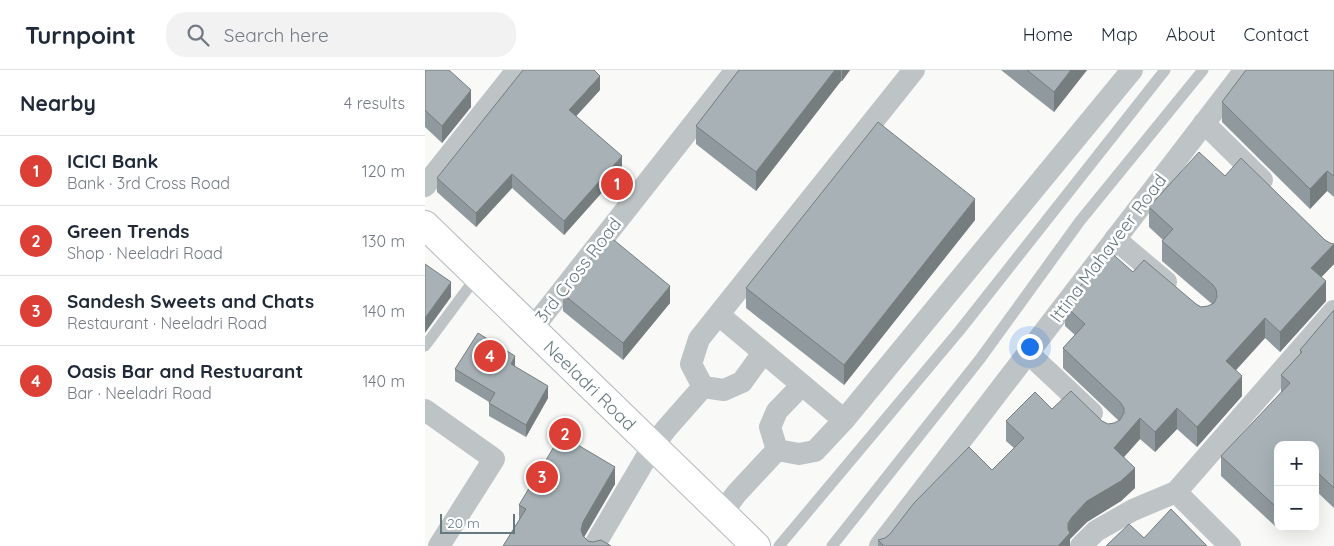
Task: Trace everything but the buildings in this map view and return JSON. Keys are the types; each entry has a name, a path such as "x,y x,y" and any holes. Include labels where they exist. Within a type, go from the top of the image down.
{"main road":[{"name":"Neeladri Road","path":"425,225 756,546"}],"street":[{"path":"425,186 517,70"},
{"name":"3rd Cross Road","path":"532,329 736,70"},
{"path":"703,387 691,364 699,339 914,70"},
{"path":"777,450 799,454 815,451 844,420 1132,70"},
{"name":"Ittina Mahaveer Road","path":"880,546 1245,70"},
{"path":"1204,123 1279,197"},
{"path":"1115,239 1182,295"},
{"path":"1081,546 1096,531 1133,510 1176,492 1334,311"},
{"path":"719,315 844,420"},
{"path":"703,387 724,390 742,382 763,353"},
{"path":"1028,353 1104,425"},
{"path":"777,450 770,427 777,411 802,385"},
{"path":"594,546 653,446 666,428 703,387"},
{"path":"425,410 494,460 439,546"},
{"path":"722,513 736,494 777,450"},
{"path":"1176,492 1230,546"}],"lane":[{"path":"779,546 960,330 1165,70"},
{"path":"832,546 979,359 1080,221 1203,70"},
{"path":"425,346 477,276"}],"place":[{"name":"ICICI Bank","path":"617,184"},
{"name":"Oasis Bar and Restuarant","path":"490,356"},
{"name":"Green Trends","path":"565,434"},
{"name":"Sandesh Sweets and Chats","path":"542,477"}]}
